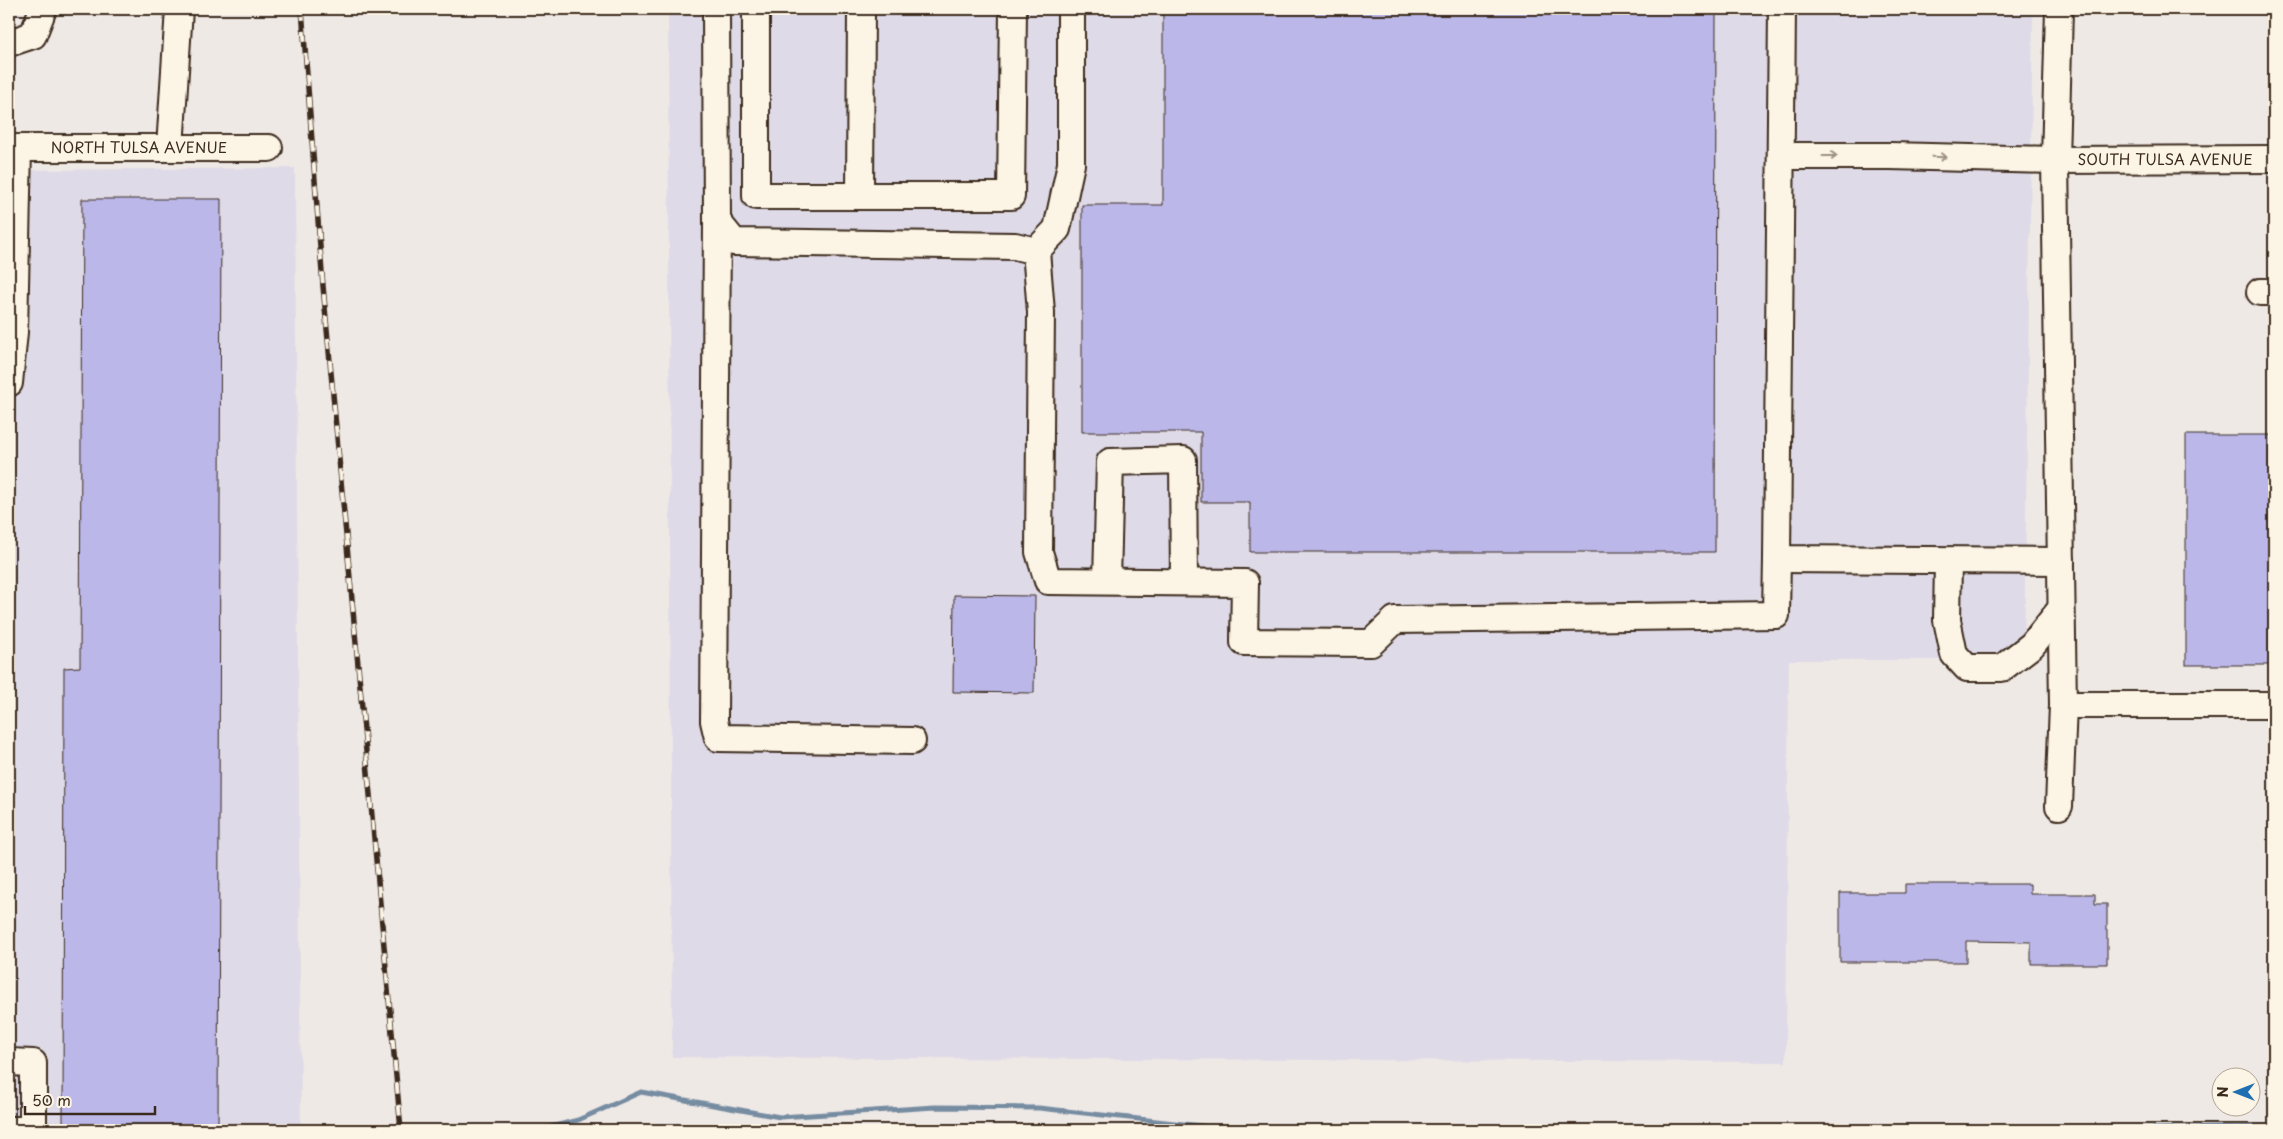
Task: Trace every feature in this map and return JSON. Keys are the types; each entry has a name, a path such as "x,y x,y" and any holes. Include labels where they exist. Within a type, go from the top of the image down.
{"street":[{"path":"21,39 43,9"},
{"path":"170,148 179,9"},
{"path":"716,9 717,220 714,721 718,738 912,741"},
{"path":"756,9 756,196 1011,196 1013,9"},
{"path":"860,196 861,9"},
{"path":"1071,9 1071,164 1056,229 1036,251 1042,312 1039,552 1048,581 1184,581 1244,584 1244,642 1371,644 1395,620 1776,615 1782,9"},
{"path":"2059,9 2055,160 2062,705 2059,806"},
{"path":"9,383 14,332 13,148"},
{"name":"NORTH TULSA AVENUE","path":"13,148 269,148"},
{"name":"SOUTH TULSA AVENUE","path":"1781,156 1890,156 2055,160 2274,159"},
{"path":"717,220 734,242 1015,246 1036,251"},
{"path":"1107,581 1110,462 1183,460 1184,581"},
{"path":"1777,559 2060,561"},
{"path":"1948,560 1947,620 1954,654 1967,668 2002,668 2032,645 2061,608"},
{"path":"2062,705 2274,705"},
{"path":"9,1062 33,1063 33,1130 9,1130"}],"shaded area":[{"path":"668,9 2033,9 2024,660 1789,660 1786,1062 672,1057"},
{"path":"295,168 301,1130 9,1130 9,170"}],"building":[{"path":"1163,9 1716,9 1715,552 1250,552 1250,502 1201,502 1201,432 1082,432 1082,205 1163,205"},
{"path":"82,199 221,199 218,1130 63,1130 64,668 80,667"},
{"path":"2186,435 2274,435 2274,665 2186,665"},
{"path":"954,595 1035,596 1034,693 953,692"},
{"path":"1905,884 2030,884 2030,894 2095,894 2095,904 2107,904 2107,964 2031,964 2031,942 1966,941 1966,962 1840,962 1840,893 1905,893"}],"waterway":[{"path":"539,1130 578,1120 641,1092 780,1117 935,1107 1039,1108 1238,1130"},
{"path":"2097,1130 2274,1127"},
{"path":"1796,1130 1823,1130"}],"railway":[{"path":"302,9 323,286 401,1130"}]}
